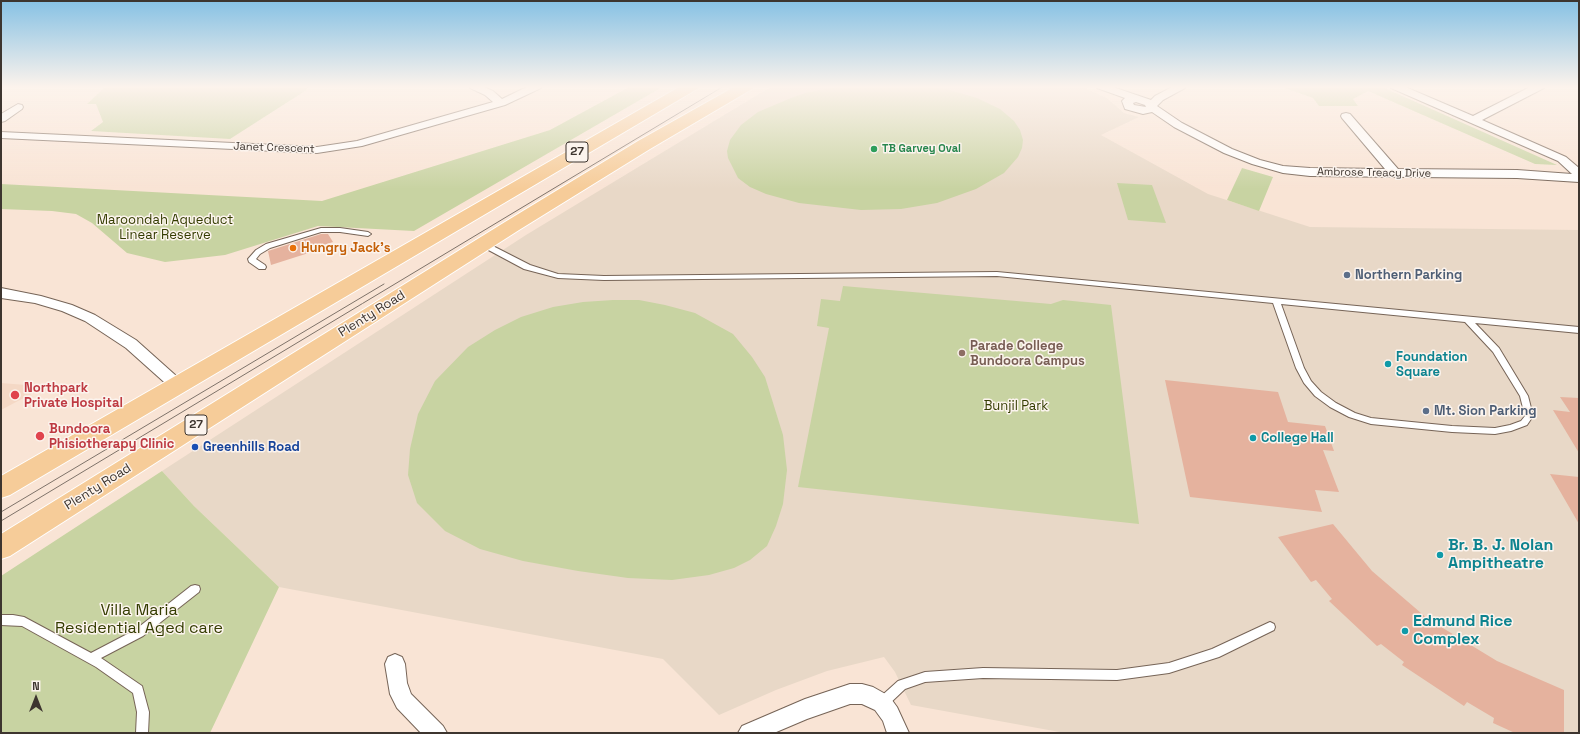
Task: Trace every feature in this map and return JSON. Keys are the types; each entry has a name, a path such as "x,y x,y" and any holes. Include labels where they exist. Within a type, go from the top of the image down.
{"highway":[{"name":"27","path":"1,488 633,120"},
{"name":"Plenty Road","path":"1,548 483,244 637,149 687,120"},
{"path":"452,225 483,244"}],"street":[{"name":"Janet Crescent","path":"1,135 317,150 358,144 441,120"},
{"name":"Ambrose Treacy Drive","path":"1171,120 1228,151 1256,162 1271,166 1310,172 1518,174 1579,178"},
{"path":"1350,120 1395,173"},
{"path":"1474,120 1562,159 1579,174"},
{"path":"1,293 36,299 67,308 90,318 131,344 178,386"},
{"path":"395,664 397,683 404,701 436,733"},
{"path":"749,733 805,709 850,694 868,695 882,703 890,714 898,733"}],"lane":[{"path":"262,267 253,262 252,259 258,252 268,246 321,230 340,230 368,234"},
{"path":"483,244 527,268 544,273 577,278 978,274 1276,300 1579,330"},
{"path":"1276,300 1300,368 1308,383 1318,394 1333,405 1352,415 1371,421 1452,429 1495,431 1512,428 1524,423 1529,416 1524,396 1496,350 1468,320"},
{"path":"91,658 138,634 195,589"},
{"path":"1,620 24,622 100,663 138,690 143,712 142,733"},
{"path":"882,703 902,685 925,676 983,673 1117,675 1169,668 1215,653 1270,627"}],"shaded area":[{"name":"Parade College Bundoora Campus","path":"715,120 1132,120 1101,135 1208,194 1310,227 1579,230 1579,733 1065,733 911,705 895,672 884,657 827,671 776,690 719,715 663,659 279,587 194,506 162,471 526,235"},
{"name":"Northpark Private Hospital","path":"1,383 26,385 33,393 1,410"}],"green space":[{"path":"102,120 259,120 230,139 91,131 103,122"},
{"name":"Maroondah Aqueduct Linear Reserve","path":"568,120 605,120 414,231 318,226 225,255 165,262 127,253 92,223 76,214 52,211 1,209 1,184 322,201 550,130"},
{"name":"TB Garvey Oval","path":"747,120 1013,120 1020,130 1023,140 1022,148 1018,157 1004,173 976,189 937,203 901,209 861,210 799,203 766,194 750,187 738,178 728,158 727,151 730,140 741,125"},
{"path":"1435,120 1457,120 1557,165 1535,164"},
{"path":"1242,168 1273,177 1259,211 1227,200"},
{"path":"1117,183 1152,185 1166,223 1128,220"},
{"name":"Bunjil Park","path":"843,286 1051,304 1063,300 1111,305 1139,524 798,487 829,328 817,326 821,299 840,301"},
{"path":"639,300 695,313 733,334 752,357 765,377 783,435 787,470 783,504 776,526 767,546 750,560 734,568 709,575 672,580 628,578 523,561 480,549 445,531 417,503 408,475 410,449 418,414 435,381 468,347 495,330 521,317 553,307 583,302"},
{"name":"Villa Maria Residential Aged care","path":"162,471 194,506 279,587 210,733 1,733 1,576"}],"building":[{"name":"Hungry Jack's","path":"321,234 328,234 333,242 317,247 318,250 271,265 268,251"},
{"name":"College Hall","path":"1165,380 1278,392 1288,422 1325,426 1334,451 1323,450 1339,492 1315,490 1322,512 1190,497"},
{"path":"1560,397 1579,398 1579,453 1553,410 1570,412"},
{"path":"1550,474 1579,477 1579,524"},
{"name":"Edmund Rice Complex","path":"1333,524 1372,571 1428,619 1497,661 1564,690 1564,733 1515,733 1493,723 1494,718 1467,702 1464,706 1402,665 1404,662 1381,644 1377,646 1329,601 1332,599 1316,580 1311,582 1278,537"}],"tram line":[{"path":"1,521 667,120"},
{"path":"1,512 384,284"}],"place":[{"name":"TB Garvey Oval","path":"874,149"},
{"name":"Hungry Jack's","path":"293,248"},
{"name":"Northern Parking","path":"1347,275"},
{"name":"Parade College Bundoora Campus","path":"962,353"},
{"name":"Foundation Square","path":"1388,364"},
{"name":"Northpark Private Hospital","path":"15,395"},
{"name":"Mt. Sion Parking","path":"1426,411"},
{"name":"Bundoora Phisiotherapy Clinic","path":"40,436"},
{"name":"College Hall","path":"1253,438"},
{"name":"Greenhills Road","path":"195,447"},
{"name":"Br. B. J. Nolan Ampitheatre","path":"1440,555"},
{"name":"Edmund Rice Complex","path":"1405,631"}]}
